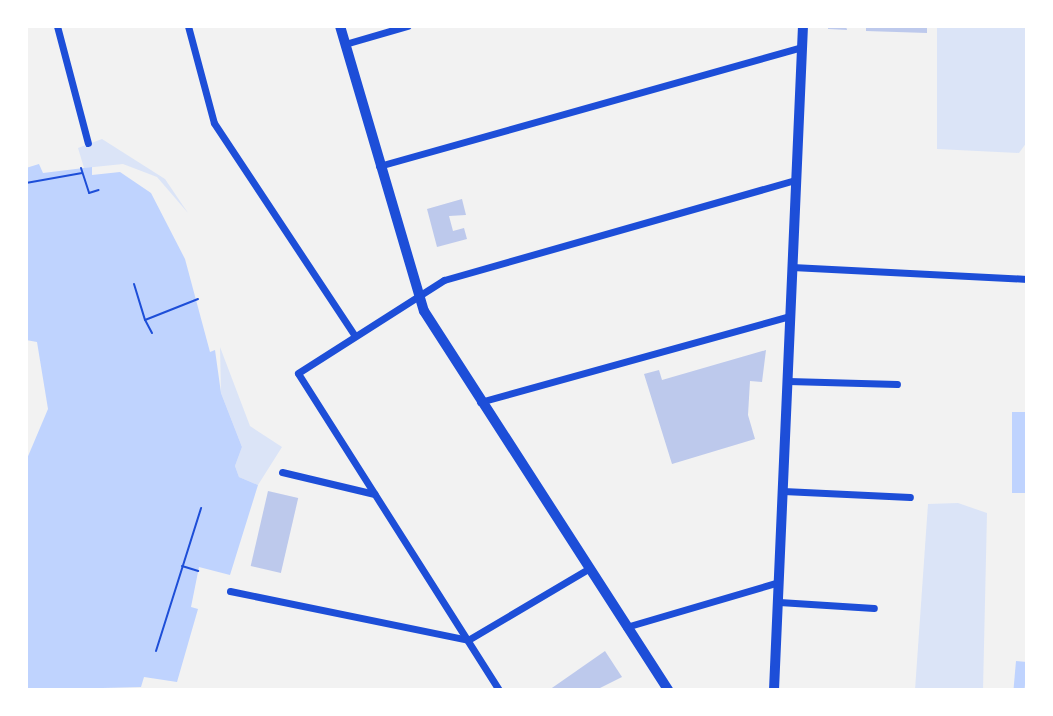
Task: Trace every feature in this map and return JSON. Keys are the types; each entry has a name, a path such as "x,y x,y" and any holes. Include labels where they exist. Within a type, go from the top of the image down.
{"main road":[{"path":"340,26 418,296 478,402 668,690"},
{"path":"774,690 803,26"}],"street":[{"path":"57,26 88,143"},
{"path":"188,26 214,123 355,336"},
{"path":"345,44 407,26"},
{"path":"379,166 802,47"},
{"path":"499,690 298,373 444,280 796,180"},
{"path":"792,267 1027,278"},
{"path":"478,402 790,316"},
{"path":"788,381 897,384"},
{"path":"282,472 374,494"},
{"path":"783,491 910,497"},
{"path":"230,591 468,640 588,569"},
{"path":"626,627 779,582"},
{"path":"779,602 874,608"}],"path":[{"path":"82,168 89,193 99,190"},
{"path":"26,183 82,173"},
{"path":"134,284 152,333"},
{"path":"145,320 198,299"},
{"path":"156,651 201,508"},
{"path":"181,566 198,571"}],"shaded area":[{"path":"937,26 1027,26 1027,142 1019,153 937,149"},
{"path":"102,139 165,179 188,213 157,177 123,164 84,168 78,148"},
{"path":"220,347 250,426 282,447 258,485 239,477 235,466 242,447 221,393"},
{"path":"958,503 987,513 983,690 915,690 928,504"}],"water":[{"path":"39,164 43,173 92,167 92,175 120,172 151,193 185,259 210,352 215,350 221,393 242,447 235,466 239,477 258,485 230,575 199,567 191,607 198,609 177,682 144,677 141,687 26,690 26,461 48,409 37,342 26,340 26,168"},
{"path":"1012,412 1027,412 1027,493 1012,493"},
{"path":"1016,661 1027,662 1025,690 1013,690"}],"building":[{"path":"828,26 846,26 847,30 828,29"},
{"path":"866,26 927,26 927,33 866,31"},
{"path":"462,199 466,215 449,216 453,231 464,228 467,239 437,247 427,209"},
{"path":"766,350 762,382 750,381 748,415 755,439 672,464 644,374 659,370 662,380"},
{"path":"268,491 298,498 281,573 251,566"},
{"path":"605,651 622,677 596,690 549,690"}]}
